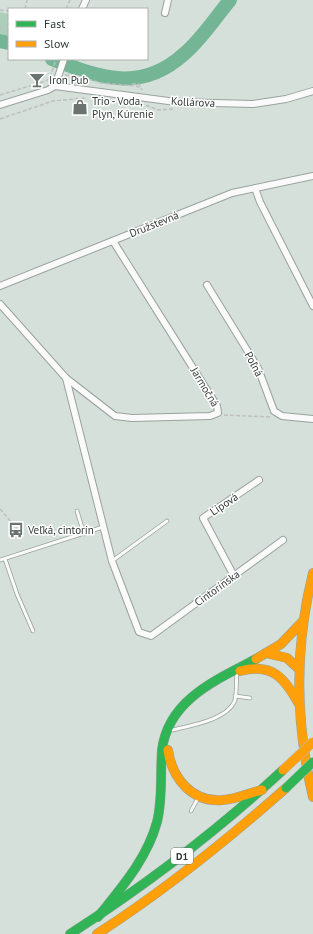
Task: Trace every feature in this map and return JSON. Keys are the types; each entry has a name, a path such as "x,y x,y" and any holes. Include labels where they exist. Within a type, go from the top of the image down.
{"main road":[{"path":"313,573 303,621 299,669 299,704 303,751 313,797"},
{"path":"98,917 127,881 148,849 155,829 160,807 164,746 167,729 172,719 185,703 214,680 266,653 286,639 303,621"},
{"path":"266,653 287,658 299,669"},
{"path":"262,790 222,800 199,796 187,789 178,780 171,768 168,747 172,730 176,721 189,705 207,690 237,672 255,667 271,670 286,681 299,704"},
{"name":"D1","path":"70,934 145,885 196,846 262,790 313,742"},
{"name":"D1","path":"97,934 152,897 205,857 247,823 313,762"}],"street":[{"path":"165,13 168,0"},
{"path":"0,105 48,90 55,86 64,60"},
{"name":"Kollárova","path":"55,86 176,102 253,104 286,99 313,91"},
{"name":"Družstevná","path":"0,286 232,193 313,176"},
{"path":"255,188 260,202 313,306"},
{"name":"Jarmočná","path":"0,304 66,378 108,412 122,418 210,416 218,413 217,406 113,241"},
{"name":"Poľná","path":"207,285 258,368 271,406 278,414"},
{"name":"Jarmočná","path":"66,378 112,562 139,632 151,636"},
{"path":"278,414 313,419"},
{"name":"Lipová","path":"234,576 203,518 259,480"},
{"name":"Cintorínska","path":"151,636 283,540"}],"lane":[{"path":"77,511 84,534"},
{"path":"112,562 167,521"},
{"path":"0,560 103,527"},
{"path":"5,559 17,594 34,631"},
{"path":"172,730 210,721 232,705 235,696 237,672"},
{"path":"235,696 248,698"},
{"path":"191,811 199,796"}],"path":[{"path":"0,95 46,81 50,78 56,60"},
{"path":"63,75 74,75 101,83 141,88"},
{"path":"132,84 139,84 145,98"},
{"path":"218,413 241,417 272,417 278,414"},
{"path":"0,509 18,530"}],"green space":[{"path":"0,12 8,14 8,36 0,34"}],"waterway":[{"path":"55,60 87,72 104,76 136,78 152,74 168,66 184,54 202,35 230,0"},
{"path":"0,41 8,43"}],"traffic: fast":[{"path":"98,917 140,861 153,836 159,813 161,795 162,750 166,733 174,718 184,705 196,694 225,675 256,659"},
{"path":"286,788 313,762"},
{"path":"70,934 153,877 207,836 283,770"}],"traffic: slow":[{"path":"313,573 302,629 299,685 303,740 313,797"},
{"path":"256,659 281,644 303,621"},
{"path":"266,653 287,658 299,669"},
{"path":"240,671 261,669 276,674 288,686 299,704"},
{"path":"283,770 313,742"},
{"path":"168,750 170,760 179,779 185,787 202,797 212,800 223,800 262,790"},
{"path":"97,934 122,918 194,865 286,788"}],"place":[{"name":"Iron Pub","path":"37,80"},
{"name":"Trio - Voda, Plyn, Kúrenie","path":"80,107"},
{"name":"Veľká, cintorín","path":"16,530"}]}
